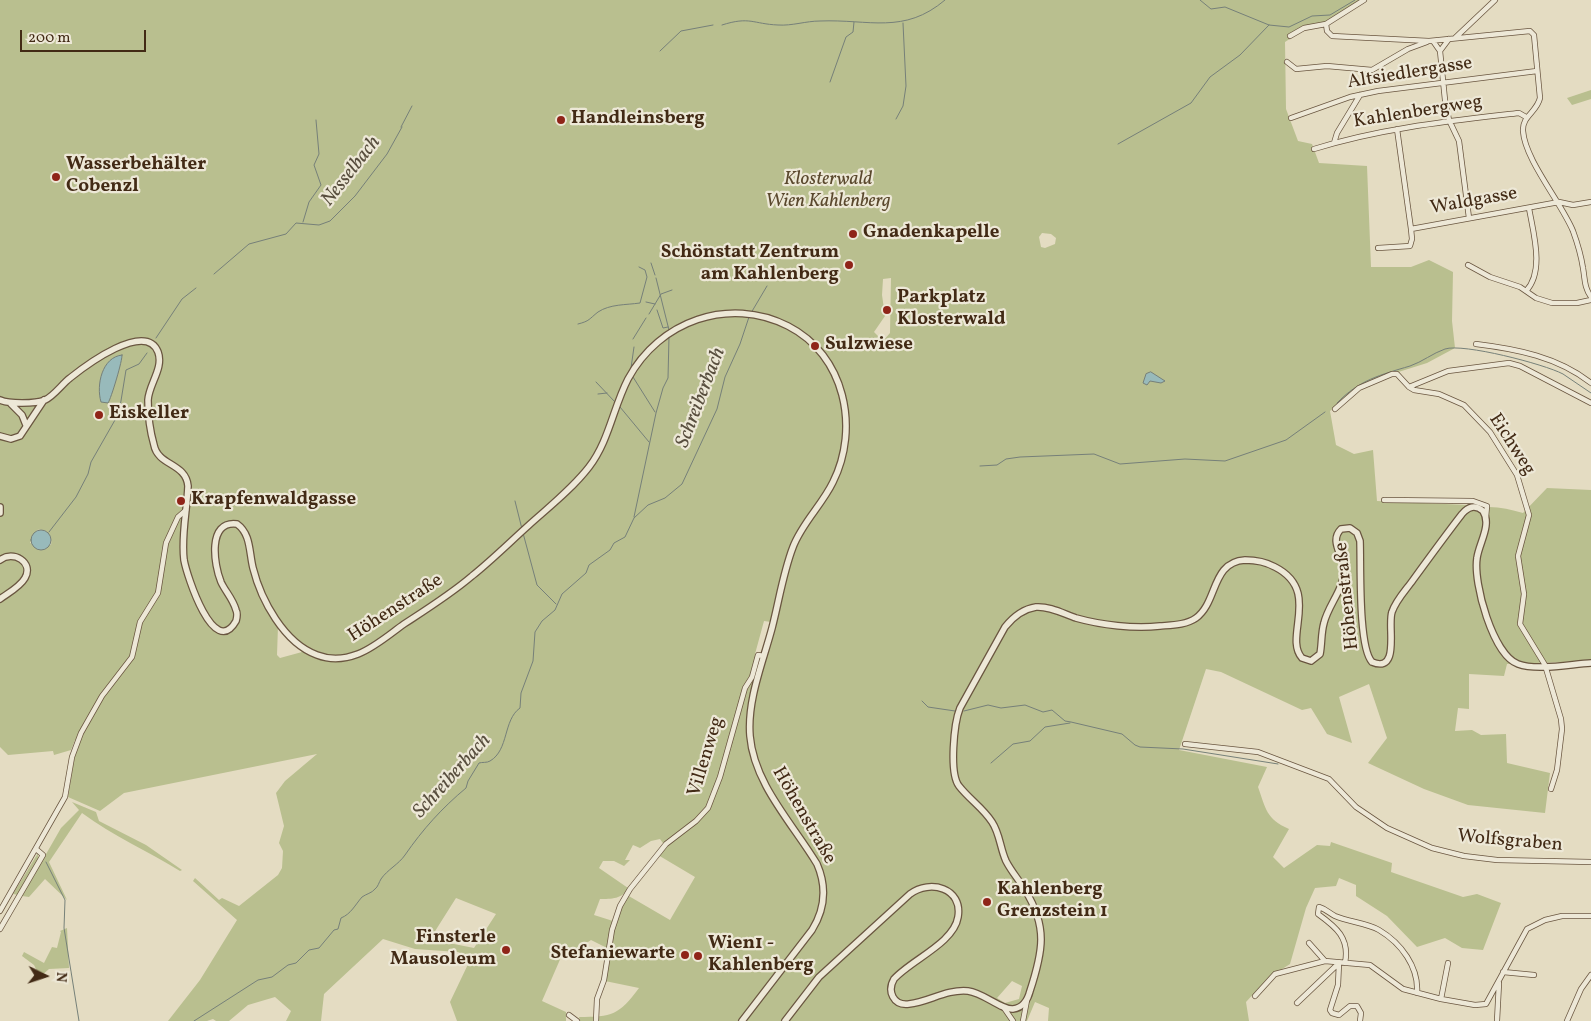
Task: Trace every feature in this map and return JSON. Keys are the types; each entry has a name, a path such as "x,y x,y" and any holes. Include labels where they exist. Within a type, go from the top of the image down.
{"street":[{"path":"1290,36 1304,28 1326,24 1364,0"},
{"path":"1440,51 1495,0"},
{"path":"1326,24 1327,32 1332,36 1431,41 1530,31 1534,34 1539,105 1526,117 1523,130 1524,136 1543,177 1559,202 1572,230 1582,264 1586,290 1591,298 1577,303 1552,303 1536,298 1508,282 1490,277 1468,265"},
{"path":"1431,41 1440,51 1449,120 1459,141 1469,218"},
{"path":"1286,62 1296,69 1327,66 1372,70 1380,68 1408,49 1431,41"},
{"name":"Altsiedlergasse","path":"1292,118 1360,95 1443,82 1537,71"},
{"path":"1334,143 1337,133 1360,95"},
{"name":"Kahlenbergweg","path":"1314,149 1397,129 1449,120 1519,113 1526,117"},
{"path":"1397,129 1412,229"},
{"name":"Waldgasse","path":"1378,248 1410,246 1412,229 1559,202 1573,205 1591,202"},
{"path":"1526,291 1534,283 1536,270 1534,235 1529,208"},
{"name":"Höhenstraße","path":"44,400 77,372 100,356 132,342 141,340 152,344 159,354 148,400 153,444 158,455 178,467 186,478 186,510 183,540 186,567 206,618 214,628 222,631 229,629 237,619 236,609 220,580 215,559 217,535 222,528 230,524 240,526 246,533 253,568 268,606 288,634 306,650 329,658 352,656 365,650 400,627 467,581 528,526 588,468 603,443 619,398 640,361 665,335 673,330 707,316 742,313 764,317 793,328 820,352 839,384 846,406 845,448 840,467 830,488 794,546 764,656 751,712 750,733 753,754 762,778 817,864 822,876 824,897 820,914 812,930 741,1021"},
{"path":"1476,344 1509,348 1535,355 1561,365 1591,383"},
{"path":"1409,387 1448,371 1509,363 1520,366 1591,403"},
{"name":"Eichweg","path":"1335,409 1359,388 1392,374 1397,374 1414,390 1440,394 1464,405 1490,432 1517,475 1529,515 1518,556 1524,594 1520,624 1545,665 1562,724 1558,770 1551,789"},
{"path":"0,400 11,404 22,415 26,425"},
{"path":"11,404 44,400"},
{"path":"0,436 8,439 16,438 22,434 26,425 44,400"},
{"path":"1384,500 1473,501 1488,506 1476,565 1478,589 1501,648 1508,658 1523,665 1591,663"},
{"path":"0,507 0,513"},
{"name":"Höhenstraße","path":"1023,1021 1025,1002 1041,952 1040,923 1026,891 1005,858 994,823 957,782 954,773 960,708 1005,627 1022,612 1044,607 1087,620 1144,627 1185,623 1202,612 1223,571 1232,563 1242,560 1259,561 1272,565 1284,572 1292,581 1299,601 1298,653 1304,660 1313,660 1320,652 1324,621 1343,579 1344,566 1336,537 1340,531 1347,528 1356,531 1360,539 1361,600 1366,652 1372,662 1384,663 1392,653 1390,621 1397,601 1466,509 1478,507 1486,517"},
{"path":"0,911 65,797 72,757 81,733 102,696 132,657 138,626 158,593 166,543 178,517 186,510"},
{"path":"0,560 9,556 17,557 25,565 26,573 21,583 0,599"},
{"name":"Villenweg","path":"596,1021 597,999 604,980 612,930 620,906 630,888 667,842 696,821 708,808 720,777 745,688 752,677 758,655 764,656"},
{"name":"Wolfsgraben","path":"1185,744 1258,752 1329,779 1356,807 1387,828 1432,848 1464,856 1497,860 1591,862"},
{"path":"0,930 43,855 36,849"},
{"path":"784,1021 808,989 840,958 910,894 930,886 945,890 953,897 958,910 957,920 953,929 943,940 894,979 891,988 893,998 909,1004 945,993 963,991 987,996 1003,1007 1013,1021"},
{"path":"1345,963 1346,948 1344,938 1339,930 1318,914 1318,908 1326,909 1334,915 1379,930 1414,965 1418,983 1417,992"},
{"path":"1255,996 1275,974 1326,961 1370,965 1382,972 1393,984 1441,999 1475,1005 1486,1004 1527,929 1546,920 1562,916 1591,916"},
{"path":"1309,943 1326,961"},
{"path":"1296,1003 1339,963"},
{"path":"1339,963 1338,985 1330,1010 1332,1013 1340,1015 1350,1006 1357,1006 1361,1013 1360,1021"},
{"path":"1441,999 1448,963"},
{"path":"1502,974 1534,975"},
{"path":"1497,1021 1498,987 1502,974"},
{"path":"1567,1021 1581,989 1591,975"},
{"path":"1003,1007 1013,1009 1025,1002"},
{"path":"569,1015 577,1021"}],"green space":[{"name":"Klosterwald Wien Kahlenberg","path":"0,0 1363,0 1326,22 1305,29 1285,42 1286,109 1298,141 1312,144 1319,163 1367,166 1371,267 1411,267 1429,260 1453,272 1452,321 1455,348 1427,363 1373,380 1330,411 1336,445 1354,454 1373,450 1377,501 1468,505 1453,523 1408,591 1467,512 1488,507 1523,513 1547,488 1591,490 1591,661 1507,664 1504,676 1469,674 1469,709 1458,708 1455,731 1472,730 1481,735 1506,734 1507,763 1550,773 1545,813 1468,805 1424,789 1368,763 1387,738 1369,684 1339,697 1352,743 1327,734 1311,708 1302,710 1221,672 1206,669 1179,750 1267,767 1258,787 1265,807 1271,817 1289,829 1273,857 1284,868 1317,845 1330,846 1331,842 1392,863 1391,872 1463,897 1477,894 1501,903 1483,950 1462,948 1445,938 1417,947 1387,916 1356,896 1356,885 1339,878 1336,886 1315,888 1306,908 1290,964 1268,978 1246,1002 1249,1021 1048,1021 1049,1008 1035,1002 1027,1021 580,1021 579,1017 614,1013 626,1004 639,988 605,981 615,925 627,895 670,920 695,877 658,855 665,846 660,839 651,841 640,848 633,845 625,860 630,860 624,866 614,861 603,861 599,868 628,888 620,896 600,899 594,915 613,921 609,949 591,940 576,950 565,948 542,1001 566,1012 566,1021 457,1021 450,1002 471,958 458,952 415,949 383,939 324,994 321,1021 286,1021 291,1011 275,997 248,1005 229,1021 216,1021 213,1019 207,1021 168,1021 200,980 237,920 193,881 195,878 219,900 222,898 239,906 278,875 282,868 283,851 279,843 284,826 276,793 285,781 317,754 124,793 100,811 68,797 79,741 75,740 71,750 54,755 53,751 8,755 0,747","holes":["1042,233 1051,234 1056,238 1055,244 1045,248 1041,247 1039,237","891,278 890,333 883,341 874,332 885,316 882,295 883,279","37,530 43,530 50,536 51,545 30,543","764,621 771,622 760,659 755,654","278,626 302,652 280,658 277,655","456,898 496,914 474,948 439,941 432,936","1012,981 1022,986 1019,999 1005,1003 997,998"]},
{"path":"1591,90 1591,99 1572,105 1567,98"},
{"path":"72,802 96,812 99,821 146,845 182,870 180,871 118,836 82,813 49,862 67,900 45,879 29,897 22,896 61,828 79,810"},
{"path":"38,853 38,861 19,895 13,894"},
{"path":"67,928 69,968 49,969 40,977 34,965 22,956 24,952 44,963 52,947 57,948 60,931"}],"water":[{"path":"122,355 110,400 108,403 101,402 99,388 105,366 115,357"},
{"path":"1151,372 1165,381 1161,383 1150,381 1147,385 1143,383 1146,374"},
{"path":"37,530 45,530 51,536 51,544 45,550 37,550 31,544 31,536"}],"waterway":[{"path":"722,25 739,21 783,25 820,21 886,23 915,18 930,11 945,0"},
{"path":"1200,0 1211,9 1225,7 1269,25 1289,27 1312,16 1330,15 1355,0"},
{"path":"830,82 846,37 853,32 854,22"},
{"path":"896,119 903,106 906,86 903,23"},
{"path":"660,51 681,31 713,25"},
{"path":"1118,144 1191,103 1210,77 1240,55 1269,25"},
{"name":"Nesselbach","path":"401,127 412,106"},
{"path":"303,222 309,202 321,185 314,165 319,154 316,120"},
{"name":"Nesselbach","path":"214,274 249,244 286,234 296,223 319,225 330,221 355,196 387,154 402,127"},
{"path":"651,263 655,275"},
{"path":"578,324 587,321 608,307 640,303 647,277 645,270 639,267"},
{"path":"656,278 669,330"},
{"name":"Schreiberbach","path":"751,313 767,286"},
{"name":"Nesselbach","path":"156,338 182,299 196,288"},
{"path":"649,314 661,294 672,290"},
{"path":"646,302 655,304"},
{"path":"657,310 663,328 668,327"},
{"name":"Schreiberbach","path":"194,1021 258,980 272,977 288,965 296,963 309,950 319,948 334,930 338,929 341,918 350,912 362,897 376,888 381,879 402,858 433,819 466,788 479,763 489,762 496,756 511,720 520,708 521,693 533,661 535,632 542,621 555,610 562,594 586,573 589,565 610,550 614,543 625,537 634,518 648,505 665,498 682,484 717,409 725,377 740,344 749,317"},
{"path":"633,339 646,318"},
{"path":"634,517 656,413 668,378 669,337"},
{"path":"631,368 634,347"},
{"path":"1337,403 1353,389 1370,379 1414,364 1445,349 1454,348 1485,352 1539,365 1563,374 1591,393"},
{"name":"Nesselbach","path":"49,532 76,497 88,474 91,462 119,413 126,370 139,364 147,353"},
{"path":"633,377 655,412"},
{"path":"596,382 615,402"},
{"path":"598,394 607,393"},
{"path":"620,407 649,442"},
{"path":"980,466 997,465 1006,459 1020,457 1094,454 1120,464 1185,459 1225,461 1286,440 1325,412"},
{"path":"515,501 522,529"},
{"path":"523,533 537,585 556,604"},
{"name":"Wolfsgraben","path":"922,701 928,707 955,711"},
{"path":"964,711 988,705 1001,708 1025,705 1043,712 1052,710 1065,721 1122,734 1140,747 1183,749 1278,764"},
{"path":"991,763 1013,744 1030,741 1045,727 1070,723"},
{"path":"46,862 65,900 64,928 79,1021"}],"place":[{"name":"Handleinsberg","path":"561,120"},
{"name":"Wasserbehälter Cobenzl","path":"56,177"},
{"name":"Gnadenkapelle","path":"853,234"},
{"name":"Schönstatt Zentrum am Kahlenberg","path":"849,265"},
{"name":"Parkplatz Klosterwald","path":"887,310"},
{"name":"Sulzwiese","path":"815,346"},
{"name":"Eiskeller","path":"99,415"},
{"name":"Krapfenwaldgasse","path":"181,501"},
{"name":"Kahlenberg Grenzstein 1","path":"987,902"},
{"name":"Finsterle Mausoleum","path":"506,950"},
{"name":"Stefaniewarte","path":"685,955"},
{"name":"Wien1 - Kahlenberg","path":"698,956"}]}
